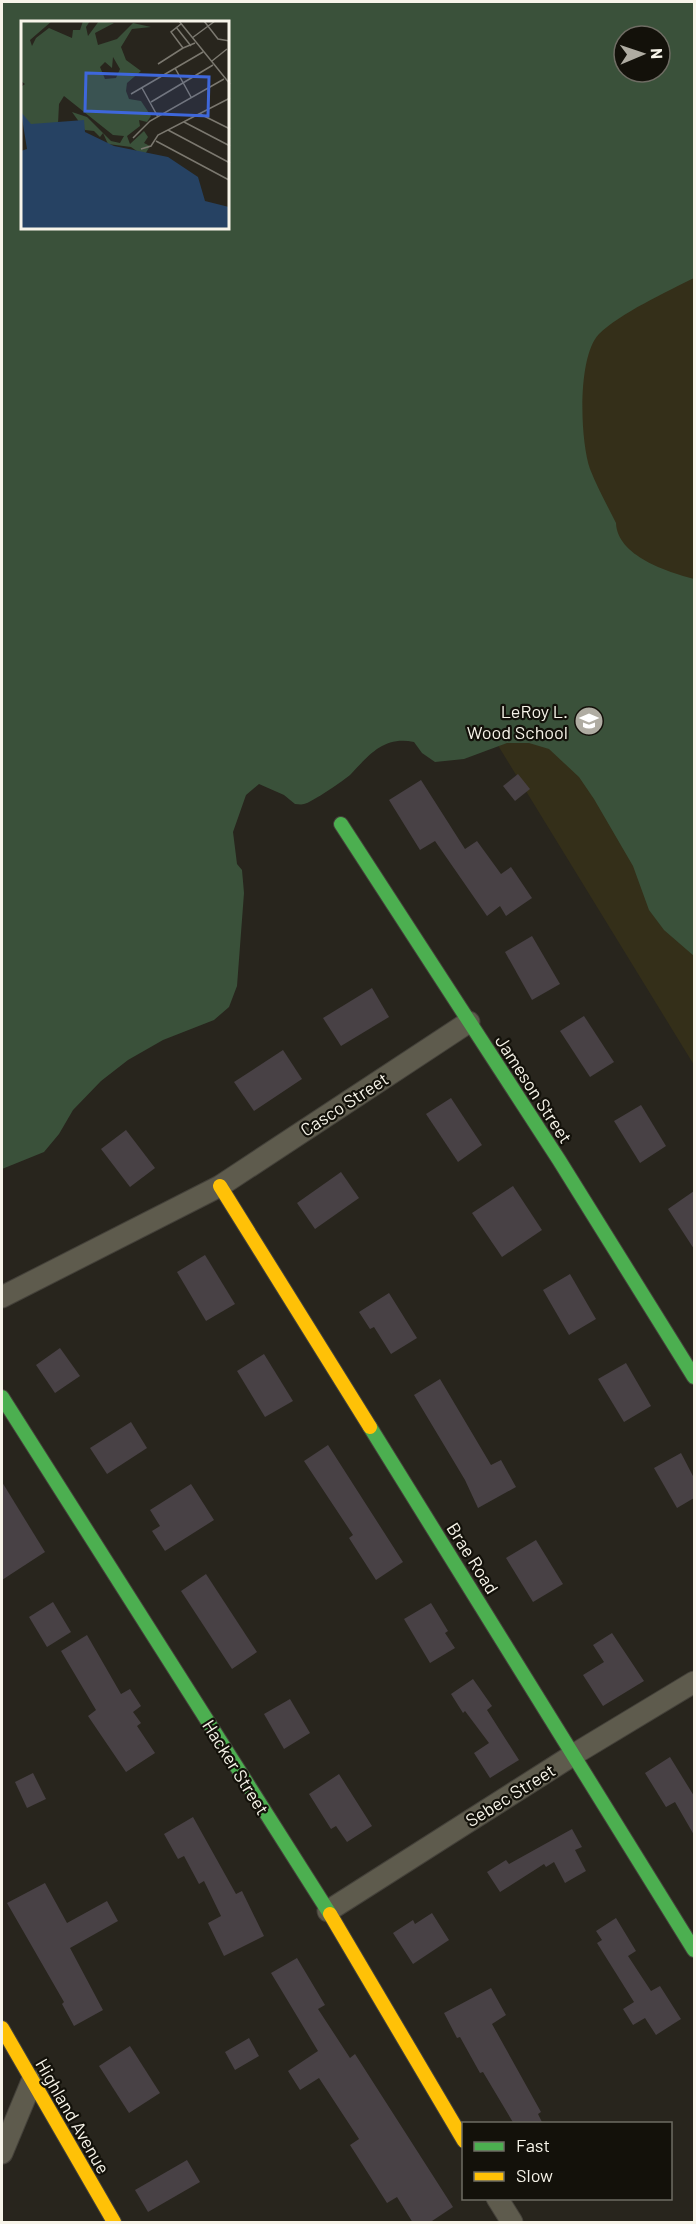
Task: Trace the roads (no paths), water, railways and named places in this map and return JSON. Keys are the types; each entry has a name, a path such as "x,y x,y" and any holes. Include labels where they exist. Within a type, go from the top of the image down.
{"street":[{"name":"Jameson Street","path":"341,824 559,1160 694,1377"},
{"name":"Casco Street","path":"2,1298 220,1186 469,1022"},
{"name":"Brae Road","path":"220,1186 694,1950"},
{"name":"Hacker Street","path":"2,1397 328,1911 462,2138"},
{"name":"Sebec Street","path":"328,1911 573,1755 694,1682"},
{"name":"Highland Avenue","path":"2,2028 114,2223"},
{"path":"2,2153 32,2081"},
{"path":"498,2200 512,2223"}],"place":[{"name":"LeRoy L. Wood School","path":"589,721"}]}
